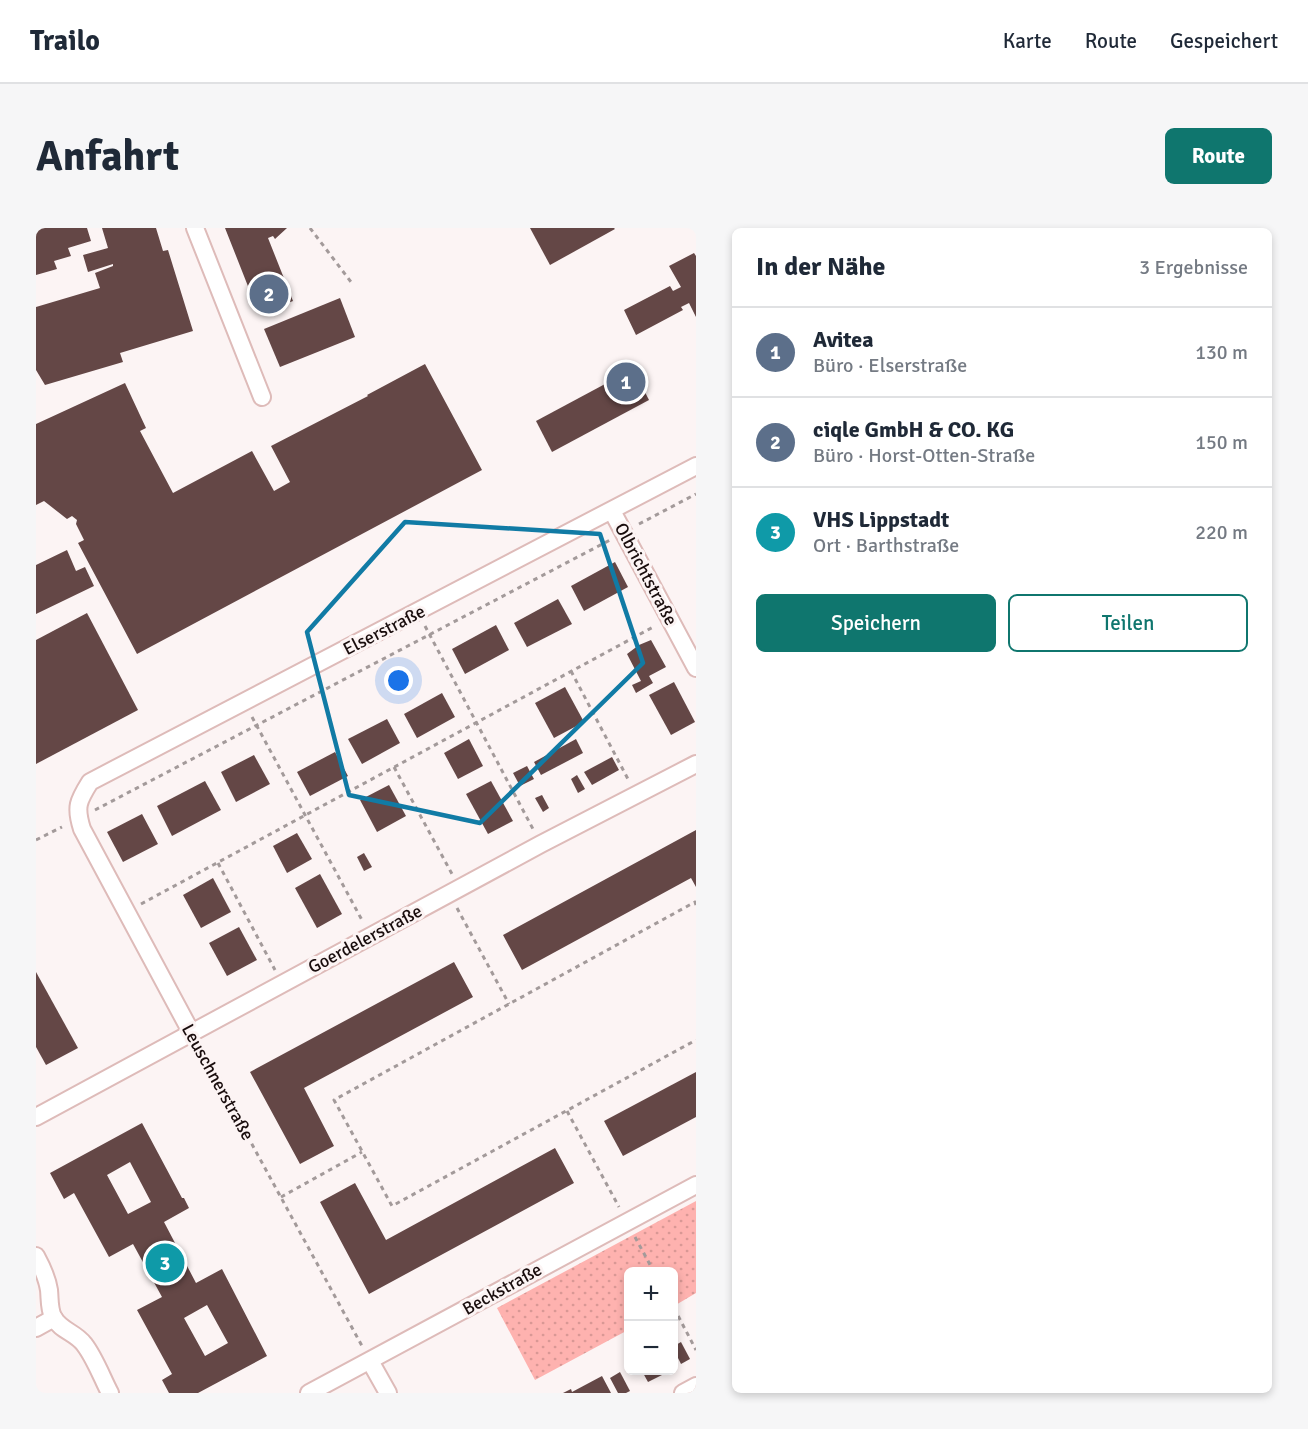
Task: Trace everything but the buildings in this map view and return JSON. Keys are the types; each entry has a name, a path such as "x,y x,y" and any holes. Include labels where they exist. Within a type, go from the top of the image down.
{"street":[{"path":"195,228 262,397"},
{"name":"Elserstraße","path":"79,800 90,782 696,466"},
{"name":"Olbrichtstraße","path":"612,510 696,669"},
{"name":"Goerdelerstraße","path":"36,1117 541,844 696,764"},
{"name":"Leuschnerstraße","path":"79,800 79,818 82,829 191,1032"},
{"name":"Beckstraße","path":"309,1393 696,1185"},
{"path":"36,1256 46,1274 50,1292 49,1307 54,1318 60,1328 72,1333 84,1344 110,1393"},
{"path":"36,1328 54,1318"},
{"path":"370,1361 388,1393"},
{"path":"683,1393 696,1386"}],"path":[{"path":"310,228 351,282"},
{"path":"36,840 696,494"},
{"path":"418,612 541,844"},
{"path":"126,912 669,618"},
{"path":"571,671 637,794"},
{"path":"244,702 371,937"},
{"path":"394,767 509,1004"},
{"path":"218,863 283,984"},
{"path":"696,905 694,902 334,1100 392,1206 696,1040"},
{"name":"Leuschnerstraße","path":"191,1032 370,1361"},
{"path":"567,1111 651,1267"},
{"path":"281,1197 362,1152"},
{"path":"678,1316 696,1350"}],"highlighted area":[{"path":"405,522 600,534 643,663 480,823 349,795 307,632"}],"shaded area":[{"path":"696,1201 696,1293 678,1304 678,1267 624,1267 624,1332 535,1380 497,1308"}],"place":[{"name":"ciqle GmbH & CO. KG","path":"269,294"},
{"name":"Avitea","path":"626,382"},
{"name":"VHS Lippstadt","path":"165,1263"}]}
